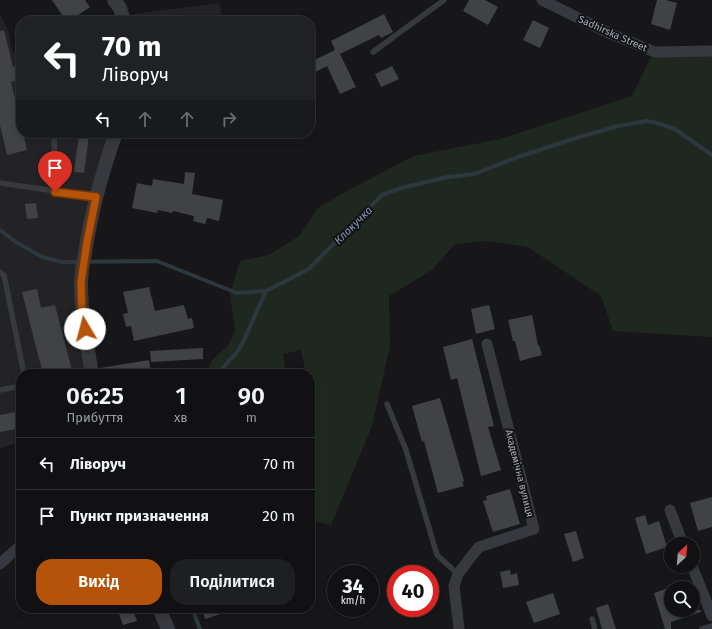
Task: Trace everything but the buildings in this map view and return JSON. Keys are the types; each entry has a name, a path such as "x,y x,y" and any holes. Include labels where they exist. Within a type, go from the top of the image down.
{"street":[{"path":"114,0 120,8 122,16"},
{"name":"Sadhirska Street","path":"542,0 611,34 655,52 712,51"},
{"path":"91,369 82,314 81,282 96,197 114,138"},
{"name":"Академічна вулиця","path":"459,629 454,586 458,574 479,547 534,529 487,344"},
{"path":"670,510 680,537"},
{"path":"0,564 16,550"},
{"path":"695,573 712,616"},
{"path":"161,613 168,629"}],"lane":[{"path":"374,52 444,0"},
{"path":"54,138 55,192"},
{"path":"0,183 96,197"},
{"path":"0,272 4,275 23,369"},
{"path":"0,390 16,387"},
{"path":"387,404 406,450 437,555 458,574"},
{"path":"592,619 595,629"},
{"path":"702,629 712,626"}],"shaded area":[{"path":"219,3 222,16 134,16 134,14"},
{"path":"0,14 8,30 13,53 16,52 16,138 113,138 84,242 91,369 16,369 16,443 0,448"},
{"path":"654,51 712,51 712,337 613,331 601,296 528,247 487,241 455,244 432,270 389,296 390,346 372,426 331,525 315,521 315,369 305,369 301,350 283,354 285,369 208,369 213,359 228,346 235,330 230,295 240,261 269,255 299,236 318,208 414,156 500,139 632,96"}],"waterway":[{"name":"Клокучка","path":"0,230 16,242 42,257 62,262 157,261 237,293 266,291 309,269 382,195 401,188 448,177 474,174 518,157 576,138 618,126 647,121 675,129 712,155"},
{"path":"222,369 238,351 266,291"},
{"path":"194,613 200,629"}],"route":[{"path":"55,192 96,197 81,282 82,314 85,329"}]}
